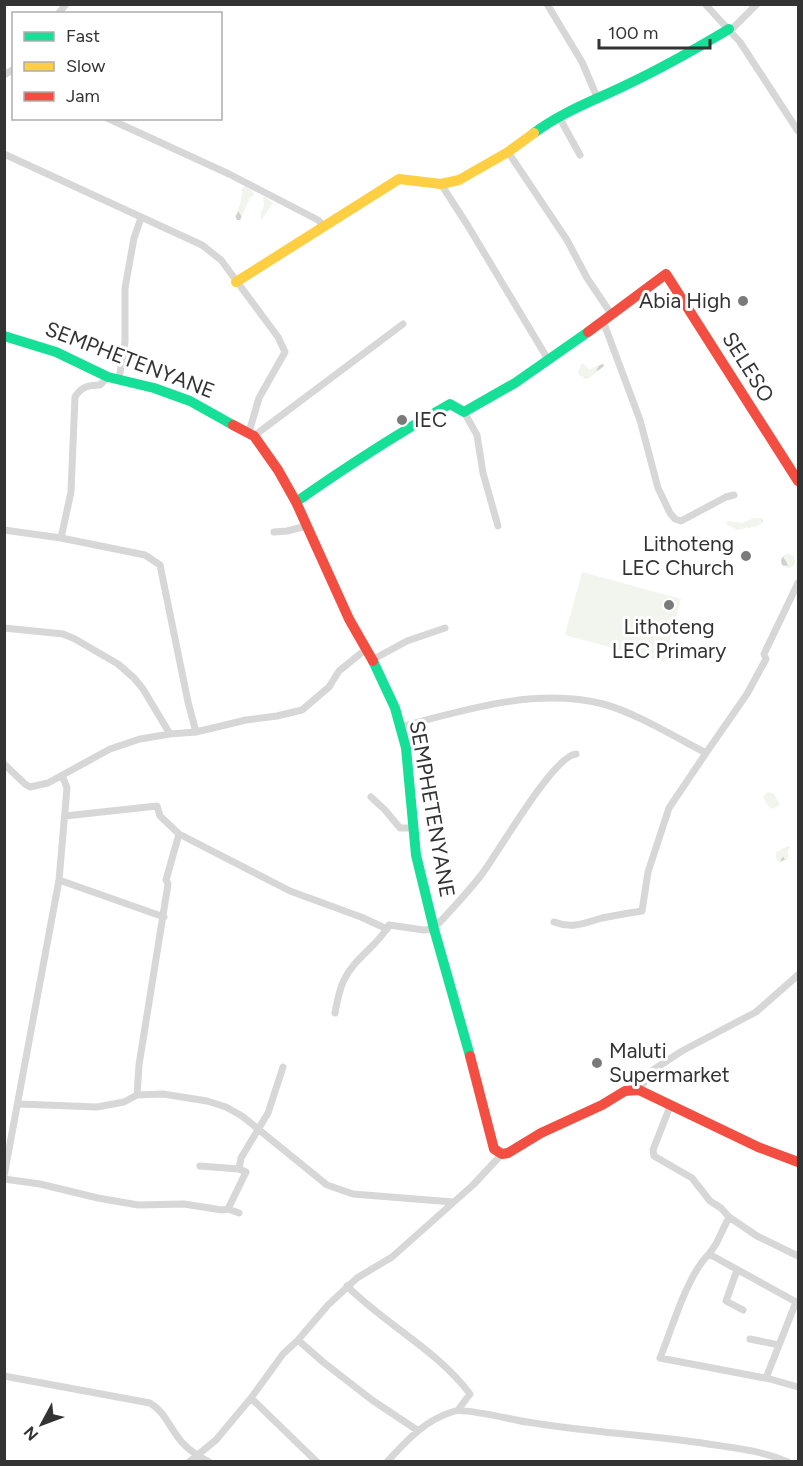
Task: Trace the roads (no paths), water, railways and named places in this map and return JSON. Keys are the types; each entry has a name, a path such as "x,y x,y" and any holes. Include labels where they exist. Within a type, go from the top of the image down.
{"main road":[{"path":"236,282 399,179 441,184 459,180 508,152 547,123 597,97 672,63 730,30"},
{"name":"SELESO","path":"608,318 666,274 798,481"},
{"path":"296,502 365,454 442,408 450,404 464,412 515,383 608,318"},
{"name":"SEMPHETENYANE","path":"4,336 56,352 108,377 154,388 190,401 252,434 278,470 296,502 365,650 382,678 400,727 410,776 412,828 416,855 494,1149 502,1154"},
{"path":"502,1154 602,1105 625,1091 639,1090 758,1148 798,1162"}],"street":[{"path":"547,4 582,62 597,97"},
{"path":"705,4 740,42 798,131"},
{"path":"730,30 757,4"},
{"path":"559,117 580,155"},
{"path":"111,120 229,174 318,220 323,225"},
{"path":"508,152 567,240 608,318 640,420 658,488 670,513 675,519 681,521 734,495"},
{"path":"4,154 212,252 221,260 278,337 285,352 259,398 252,434"},
{"path":"441,184 549,361"},
{"path":"119,379 125,342 125,288 134,238 141,218"},
{"path":"252,434 403,324"},
{"path":"61,538 71,492 75,397 80,389 90,385 100,385 108,377"},
{"path":"464,412 477,435 483,473 498,526"},
{"path":"274,532 307,525"},
{"path":"4,530 61,538 145,555 160,565 196,732"},
{"path":"554,922 564,926 576,926 603,918 642,911 648,872 669,808 747,694 766,659 764,654 798,583"},
{"path":"4,628 63,634 118,664 143,689 170,734"},
{"path":"372,660 407,641 445,628"},
{"path":"4,764 30,787 48,783 110,749 140,739 196,732 302,710 329,687 339,671 365,650"},
{"path":"400,727 500,703 549,698 605,704 706,753"},
{"path":"335,1013 343,982 348,973 389,925 424,930 439,923 483,873 517,821 559,766 568,757 576,754"},
{"path":"62,775 67,788 59,880 4,1178 138,1204 184,1204 228,1209 239,1213"},
{"path":"371,797 400,828 412,828"},
{"path":"64,816 157,806 160,816 179,834 290,891 361,917 387,930"},
{"path":"137,1095 138,1065 164,917 168,884 166,879 179,834"},
{"path":"59,880 164,917"},
{"path":"639,1090 653,1070 682,1051 756,1012 798,975"},
{"path":"239,1169 241,1158 268,1113 283,1067"},
{"path":"19,1104 97,1107 124,1102 137,1095 163,1094 207,1101 226,1107 258,1127 287,1154 327,1185 340,1191 453,1202"},
{"path":"671,1104 653,1150 654,1156 692,1179 710,1201 729,1217 757,1236 798,1256"},
{"path":"189,1461 216,1440 283,1354 347,1286 392,1257 473,1185 502,1154"},
{"path":"200,1166 239,1169 246,1172 228,1209"},
{"path":"729,1217 716,1244 701,1261 685,1293 660,1358 766,1378 798,1387"},
{"path":"708,1254 797,1303 766,1378"},
{"path":"737,1270 726,1301 743,1310"},
{"path":"347,1286 390,1324 422,1346 462,1383 470,1394 458,1410"},
{"path":"298,1340 372,1400 417,1430"},
{"path":"750,1340 779,1346"},
{"path":"4,1376 150,1403 158,1408 175,1433 198,1456 209,1461"},
{"path":"251,1398 317,1461"},
{"path":"387,1461 417,1430 458,1410 548,1426 719,1445 770,1454 788,1461"}],"place":[{"name":"Abia High","path":"743,301"},
{"name":"IEC","path":"402,420"},
{"name":"Lithoteng LEC Church","path":"746,556"},
{"name":"Lithoteng LEC Primary","path":"669,605"},
{"name":"Maluti Supermarket","path":"597,1063"}]}
